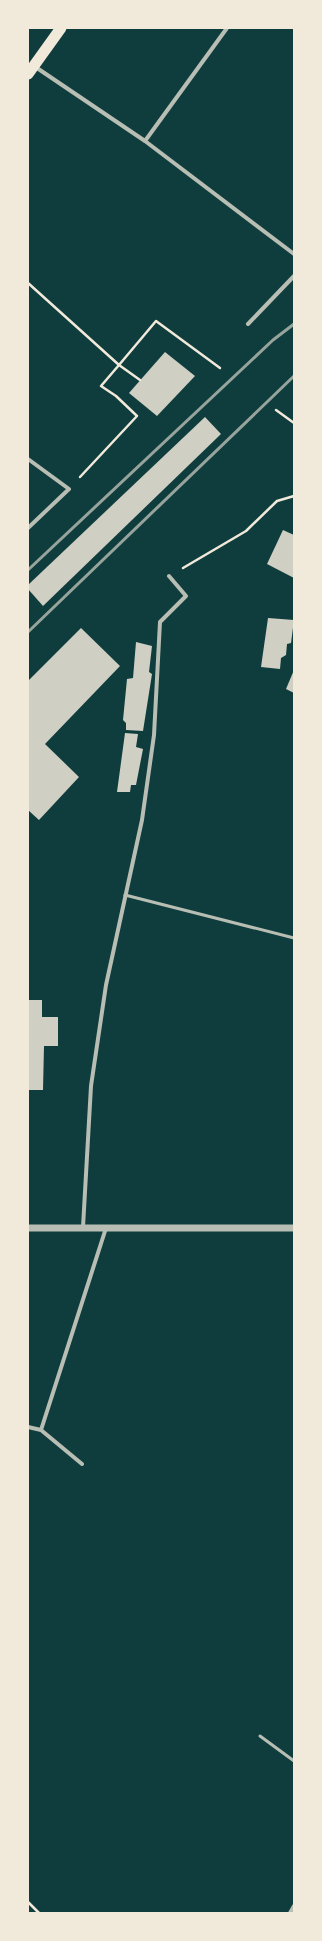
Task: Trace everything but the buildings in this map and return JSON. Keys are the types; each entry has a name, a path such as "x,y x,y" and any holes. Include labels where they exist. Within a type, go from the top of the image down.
{"highway":[{"path":"31,70 61,28"}],"street":[{"path":"145,141 226,28"},
{"path":"31,70 145,141 294,254"},
{"path":"248,324 294,276"},
{"path":"28,459 68,489 28,528"},
{"path":"83,1227 91,1086 106,984 142,820 154,735 160,622 186,596 169,576"},
{"path":"41,1430 106,1227"},
{"path":"28,1228 294,1228"},
{"path":"28,1427 41,1430 82,1464"},
{"path":"290,1913 294,1906"}],"lane":[{"path":"125,895 294,938"},
{"path":"260,1736 294,1761"}],"path":[{"path":"28,283 119,365 140,380"},
{"path":"68,489 137,416 116,396 101,386 156,321 220,368"},
{"path":"276,410 294,423"},
{"path":"169,576 246,531 277,501 294,496"},
{"path":"28,1902 39,1913"}],"railway":[{"path":"28,570 273,340 294,324"},
{"path":"28,632 294,376"}]}
